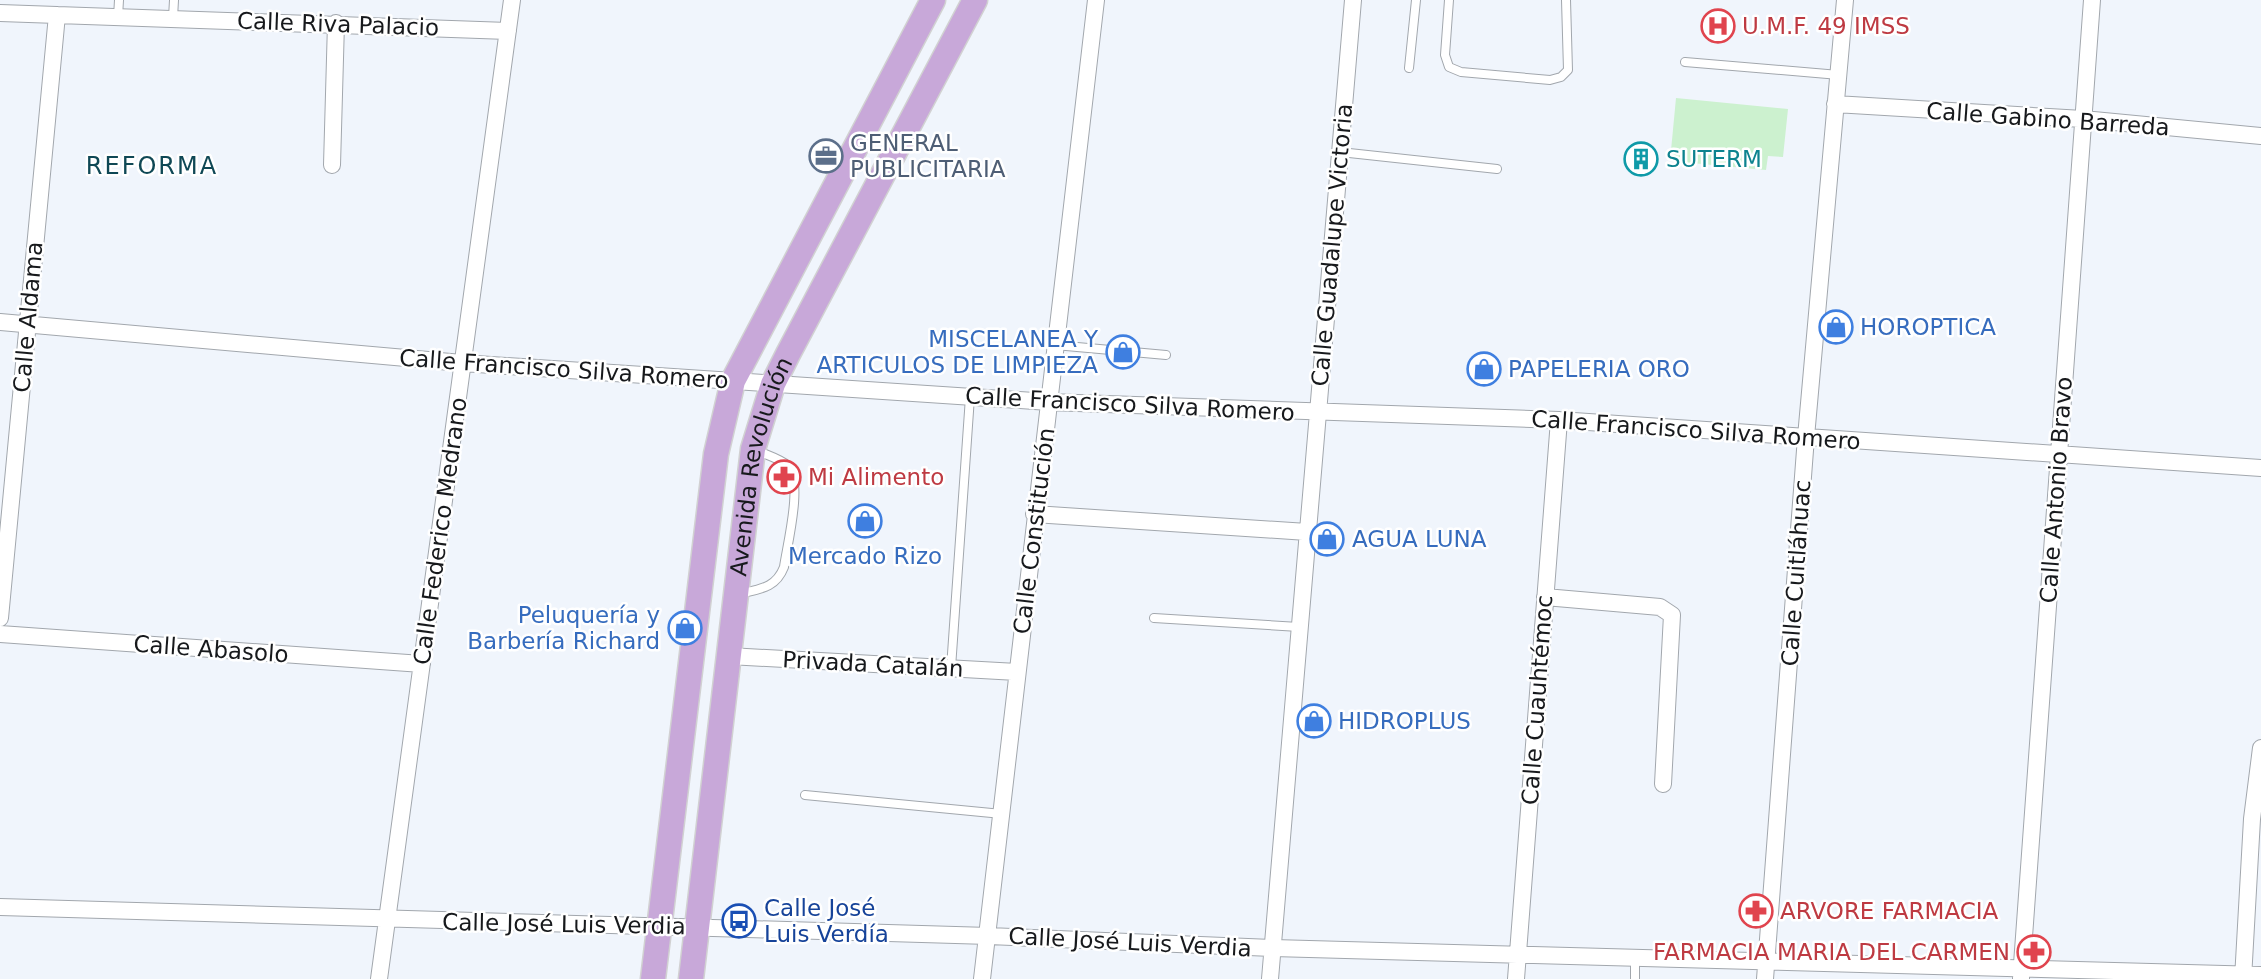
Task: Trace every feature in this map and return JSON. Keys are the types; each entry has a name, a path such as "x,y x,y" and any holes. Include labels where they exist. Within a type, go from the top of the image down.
{"main road":[{"name":"Avenida Revolución","path":"653,979 716,454 733,381 933,0"},
{"name":"Avenida Revolución","path":"691,979 753,449 773,384 975,0"}],"street":[{"name":"Calle Federico Medrano","path":"379,979 512,0"},
{"name":"Calle Constitución","path":"982,979 989,936 1034,514 1096,0"},
{"name":"Calle Guadalupe Victoria","path":"1270,979 1353,0"},
{"name":"Calle Cuitláhuac","path":"1765,979 1806,437 1846,0"},
{"name":"Calle Antonio Bravo","path":"2021,974 2092,0"},
{"name":"Calle Riva Palacio","path":"0,13 508,31"},
{"name":"Calle Aldama","path":"0,618 57,15"},
{"path":"332,165 336,23"},
{"name":"Calle Gabino Barreda","path":"1835,104 2083,119 2261,136"},
{"name":"Calle Francisco Silva Romero","path":"0,322 462,363 970,397 1559,420 2261,468"},
{"name":"Calle Cuauhtémoc","path":"1516,979 1559,420"},
{"path":"1034,514 1307,532"},
{"path":"1545,597 1660,607 1672,615 1663,783"},
{"name":"Calle Abasolo","path":"0,634 422,664"},
{"name":"Privada Catalán","path":"729,656 1017,672"},
{"path":"2243,977 2261,748"},
{"name":"Calle José Luis Verdia","path":"0,907 989,936 1273,948 1634,956 2021,974 2261,975"}],"lane":[{"path":"118,17 119,0"},
{"path":"173,18 174,0"},
{"path":"1409,68 1416,0"},
{"path":"1448,0 1445,55 1449,67 1461,72 1550,80 1561,77 1568,70 1566,0"},
{"path":"1685,62 1839,75"},
{"path":"1340,152 1497,169"},
{"path":"1055,345 1166,355"},
{"path":"951,668 970,397"},
{"path":"737,595 771,586 780,579 785,567 795,491 794,476 788,466 753,449"},
{"path":"1154,618 1298,627"},
{"path":"805,795 1002,814"},
{"path":"1634,956 1634,979"}],"green space":[{"path":"1676,98 1788,109 1783,157 1768,156 1766,170 1670,161"}],"place":[{"name":"U.M.F. 49 IMSS","path":"1718,26"},
{"name":"GENERAL PUBLICITARIA","path":"826,156"},
{"name":"SUTERM","path":"1641,159"},
{"name":"HOROPTICA","path":"1836,327"},
{"name":"MISCELANEA Y ARTICULOS DE LIMPIEZA","path":"1123,352"},
{"name":"PAPELERIA ORO","path":"1484,369"},
{"name":"Mi Alimento","path":"784,477"},
{"name":"Mercado Rizo","path":"865,521"},
{"name":"AGUA LUNA","path":"1327,539"},
{"name":"Peluquería y Barbería Richard","path":"685,628"},
{"name":"HIDROPLUS","path":"1314,721"},
{"name":"ARVORE FARMACIA","path":"1756,911"},
{"name":"Calle José Luis Verdía","path":"739,921"},
{"name":"FARMACIA MARIA DEL CARMEN","path":"2034,952"}],"district":[{"name":"REFORMA","path":"152,166"}]}
